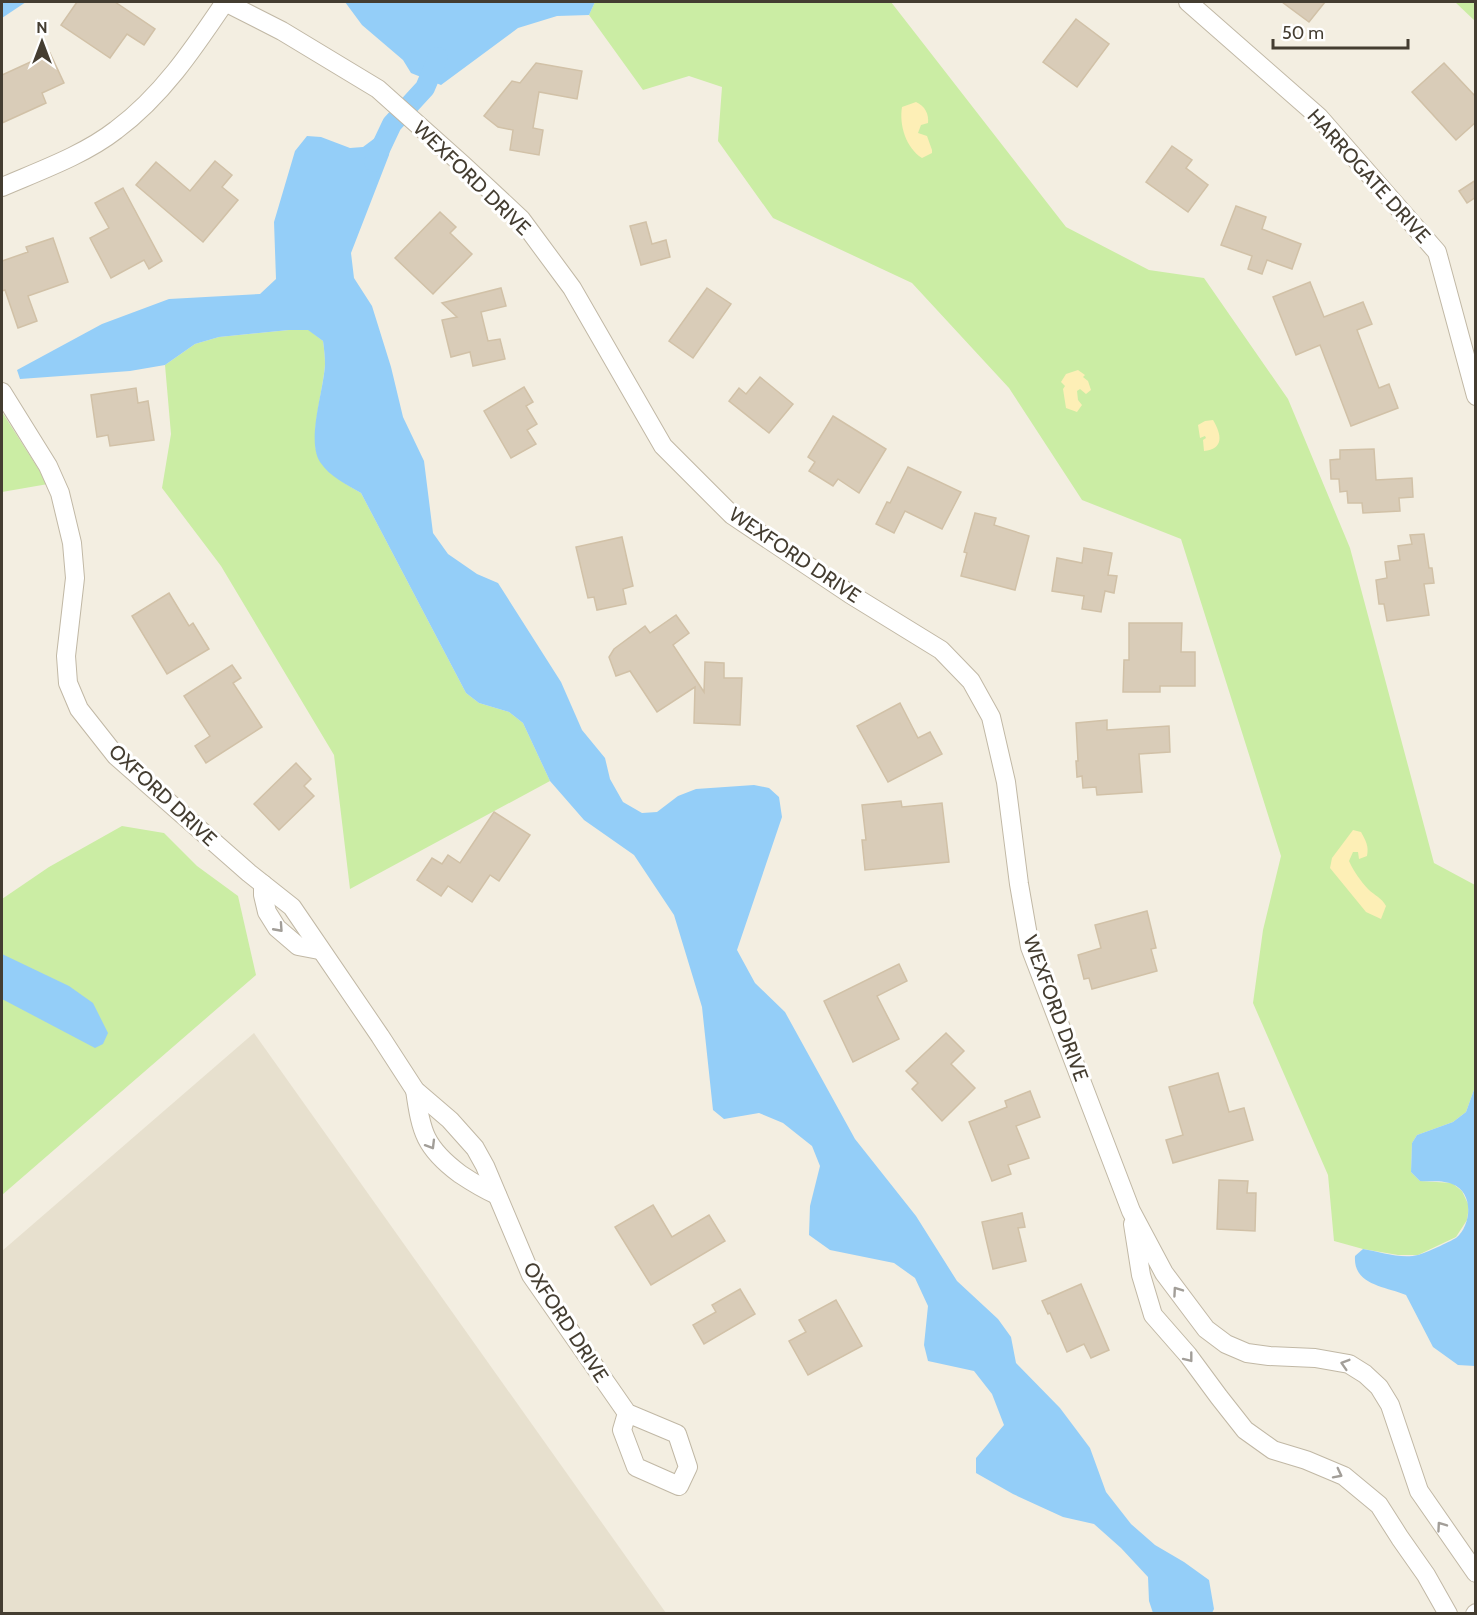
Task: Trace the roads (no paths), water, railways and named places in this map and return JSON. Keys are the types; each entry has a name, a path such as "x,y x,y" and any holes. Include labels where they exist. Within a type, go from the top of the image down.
{"street":[{"path":"2,187 66,159 116,131 160,90 193,50 225,2"},
{"name":"WEXFORD DRIVE","path":"225,2 282,31 378,89 463,165 521,219 572,288 663,446 732,515 850,594 941,650 971,681 991,717 1006,782 1018,878 1030,947 1131,1210 1164,1273 1191,1312 1206,1329 1226,1344 1247,1353 1315,1358 1349,1364 1379,1387 1390,1405 1419,1491 1476,1573"},
{"name":"HARROGATE DRIVE","path":"1188,2 1319,117 1437,252 1476,396"},
{"name":"OXFORD DRIVE","path":"2,392 48,466 60,493 72,543 75,578 66,656 68,683 79,709 116,756 262,884 292,907 415,1090 450,1120 475,1148 531,1275 627,1413"},
{"name":"OXFORD DRIVE","path":"415,1090 422,1128 432,1149 445,1163 479,1187 497,1195"},
{"name":"WEXFORD DRIVE","path":"1131,1210 1141,1275 1153,1315 1188,1355 1245,1430 1273,1450 1306,1460 1344,1476 1379,1505 1449,1614"}],"water":[{"path":"2,2 26,2 2,18"},
{"path":"345,2 595,2 589,15 557,16 518,28 441,85 411,73 403,60 362,25"},
{"path":"379,135 391,140 389,155 351,253 354,278 372,306 391,367 403,417 424,461 433,533 448,554 477,574 498,583 561,682 582,730 605,758 610,779 623,802 642,813 657,812 678,796 696,789 754,785 769,788 779,797 782,817 737,950 755,983 785,1012 855,1139 916,1216 957,1281 998,1319 1011,1337 1016,1363 1060,1408 1090,1448 1106,1492 1131,1524 1155,1545 1209,1580 1214,1609 1212,1613 1153,1613 1149,1601 1148,1577 1094,1524 1063,1517 1013,1494 976,1473 976,1458 1004,1425 992,1394 974,1371 928,1361 924,1345 928,1306 915,1278 894,1263 830,1250 809,1235 810,1206 820,1166 812,1146 783,1123 759,1113 724,1119 713,1110 702,1007 674,915 634,855 584,820 550,781 523,723 509,712 479,703 466,693 361,493 333,476 320,462 316,453 315,428 324,375 323,341 308,330 219,337 195,344 165,365 130,371 20,379 17,370 102,324 169,299 260,294 276,279 274,222 295,151 307,136 321,137 350,148 363,147"},
{"path":"2,954 69,986 93,1003 108,1033 103,1044 95,1048 2,999"},
{"path":"1475,1087 1476,1366 1458,1365 1433,1347 1406,1295 1364,1279 1356,1266 1355,1256 1363,1249 1398,1256 1418,1255 1453,1240 1461,1232 1468,1217 1464,1194 1452,1184 1420,1181 1411,1172 1412,1143 1417,1135 1453,1122 1466,1112"}],"waterway":[{"path":"374,162 392,124 425,88 438,57"}]}
